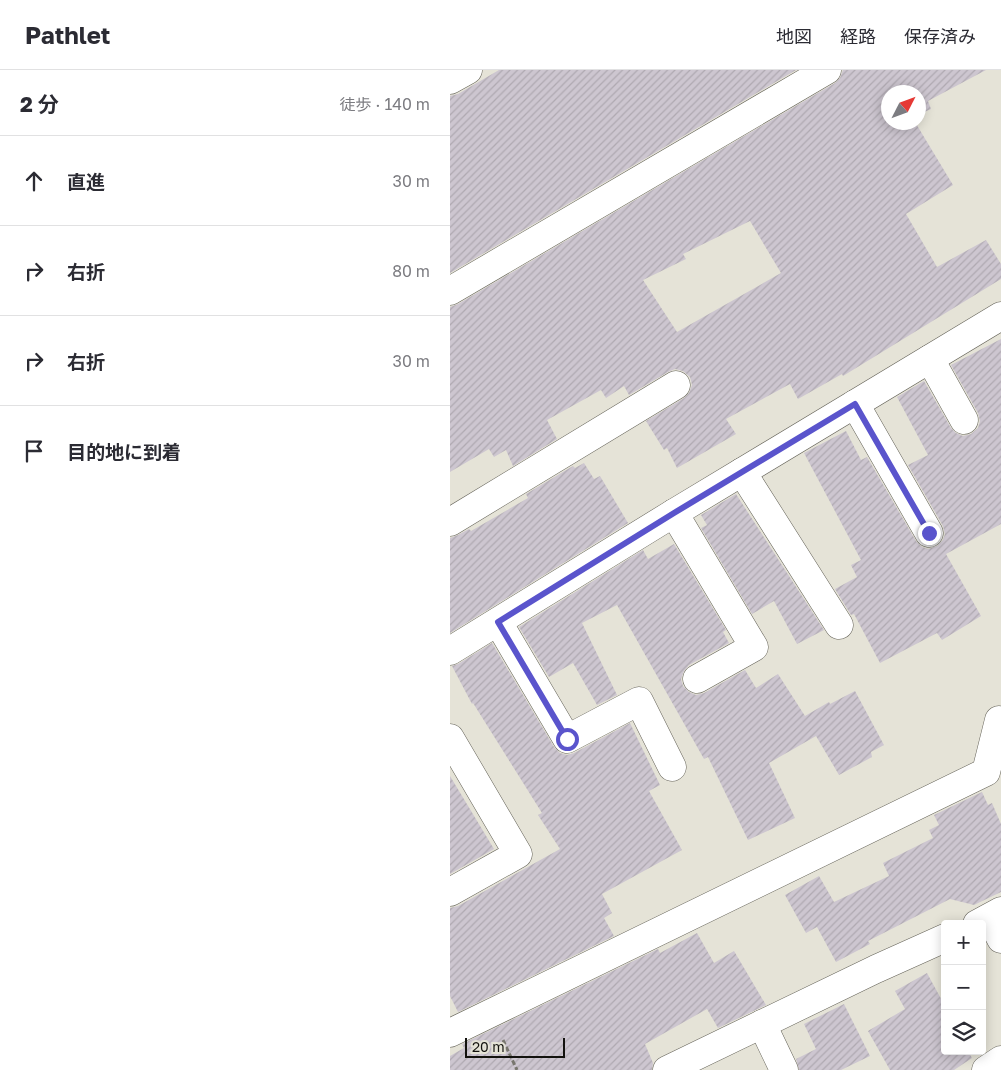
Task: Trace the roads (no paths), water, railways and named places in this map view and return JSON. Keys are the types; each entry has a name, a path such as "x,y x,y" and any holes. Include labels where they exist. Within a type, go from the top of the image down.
{"street":[{"path":"450,80 468,70"},
{"path":"450,291 827,70"},
{"path":"450,652 674,513 1001,316"},
{"path":"930,360 964,420"},
{"path":"450,522 676,385"},
{"path":"855,404 929,533"},
{"path":"742,472 839,625"},
{"path":"674,513 754,647 697,679"},
{"path":"498,622 567,739 639,701 672,767"},
{"path":"450,1033 986,772 999,720"},
{"path":"450,738 518,854 450,892"},
{"path":"667,1070 941,940"},
{"path":"762,1024 784,1070"},
{"path":"986,1070 1001,1060"}]}
